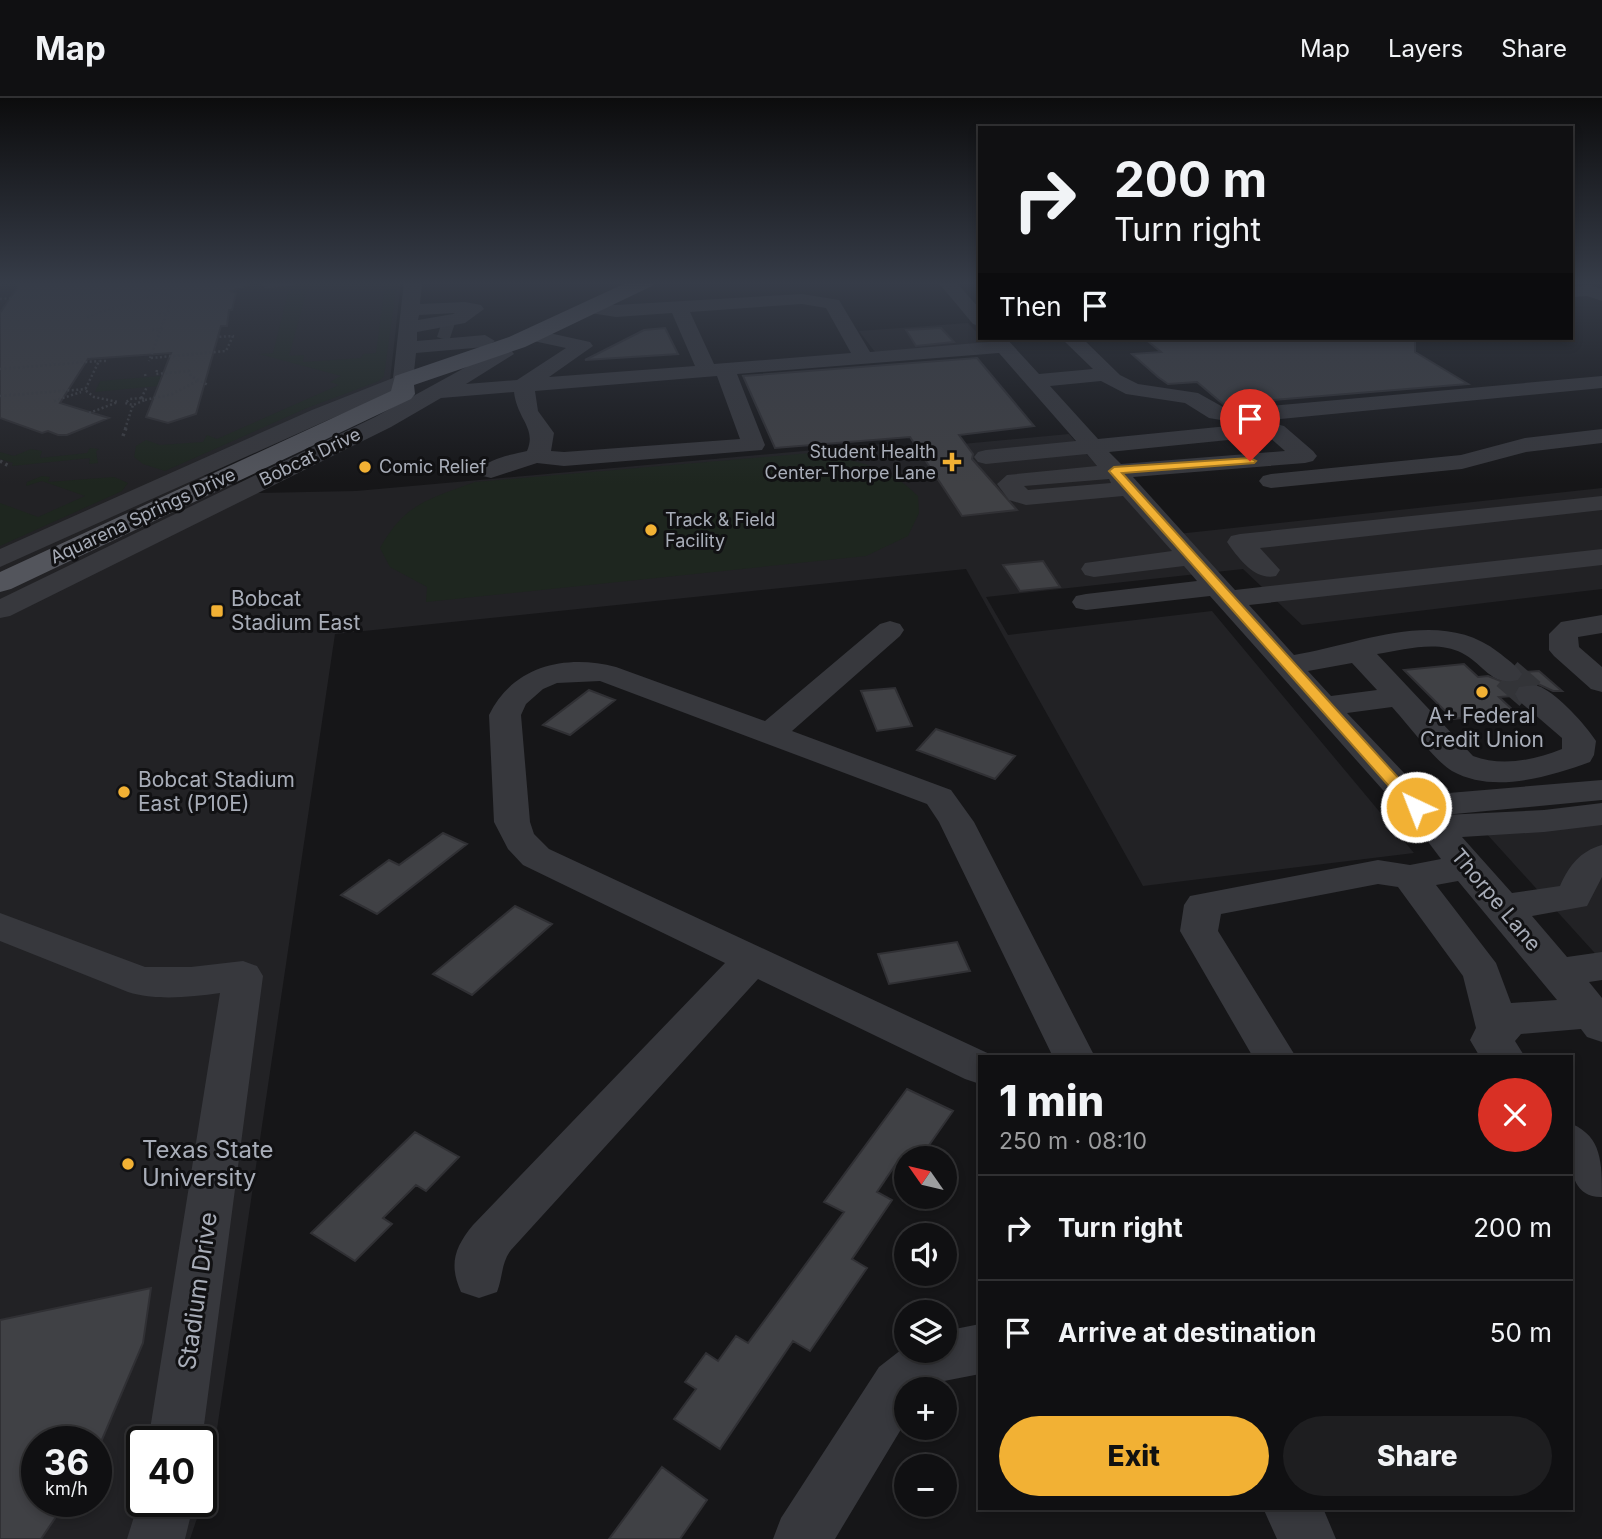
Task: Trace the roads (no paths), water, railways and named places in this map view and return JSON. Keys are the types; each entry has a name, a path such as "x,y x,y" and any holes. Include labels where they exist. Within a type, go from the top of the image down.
{"main road":[{"name":"Aquarena Springs Drive","path":"283,460 403,394 403,381 485,349"},
{"name":"Aquarena Springs Drive","path":"0,583 283,460 490,349"}],"street":[{"path":"403,381 406,349"},
{"name":"Bobcat Drive","path":"0,610 283,460 365,431 440,392 479,381 497,349"},
{"path":"524,391 550,366 578,349"},
{"path":"491,471 511,462 537,456 564,459 754,445 702,349"},
{"path":"859,349 864,358"},
{"path":"550,366 711,365 864,358 938,349"},
{"name":"Thorpe Lane","path":"1006,349 1093,447 1142,483 1191,557 1426,817 1596,1019"},
{"path":"1084,349 1110,372 1107,376"},
{"path":"1510,390 1486,374 1602,363"},
{"path":"479,381 524,391 655,386 652,375 711,365"},
{"path":"1035,382 1107,376 1133,390 1191,397 1217,413 1238,416 1602,382"},
{"name":"Bobcat Drive","path":"0,559 254,444 403,381"},
{"path":"524,391 528,413 541,426 544,439 537,456"},
{"path":"986,457 1268,429 1276,431 1327,475"},
{"path":"1218,486 1462,462 1525,444 1602,436"},
{"path":"1142,442 1142,483 1305,456"},
{"path":"1267,570 1240,542 1600,505"},
{"path":"1094,569 1191,557"},
{"path":"1086,602 1362,585 1602,557"},
{"path":"1333,561 1362,585"},
{"path":"1602,624 1570,628 1563,634 1564,650 1602,683"},
{"path":"769,734 890,630"},
{"path":"1287,665 1343,656 1354,648 1433,637 1446,638 1473,647 1573,731 1580,741 1578,755 1552,765 1485,772 1461,764 1354,648"},
{"path":"978,1066 536,857 515,834 512,822 505,715 508,704 528,684 559,673 605,673 939,797 952,815 1073,1055"},
{"path":"1323,706 1397,697"},
{"path":"1426,817 1602,790"},
{"path":"1426,817 1544,821 1602,814"},
{"path":"1503,907 1574,897 1584,873 1602,857"},
{"path":"1274,1055 1199,931 1203,905 1378,872 1410,877 1466,867"},
{"path":"1410,877 1482,973 1501,1044"},
{"name":"Stadium Drive","path":"0,926 142,982 191,982 243,976 178,1426"},
{"path":"479,1276 477,1262 482,1248 752,960"},
{"path":"1557,973 1602,967"},
{"path":"1501,1044 1510,1019 1596,1019"},
{"path":"802,1539 898,1385 914,1368 937,1357 978,1349"},
{"path":"1293,1510 1307,1539"},
{"path":"156,1539 162,1517"}],"tunnel":[{"path":"1507,674 1530,694"}],"place":[{"name":"Student Health Center-Thorpe Lane","path":"952,462"},
{"name":"Comic Relief","path":"365,467"},
{"name":"Track & Field Facility","path":"651,530"},
{"name":"Bobcat Stadium East","path":"217,611"},
{"name":"A+ Federal Credit Union","path":"1482,692"},
{"name":"Bobcat Stadium East (P10E)","path":"124,792"},
{"name":"Texas State University","path":"128,1164"}]}
